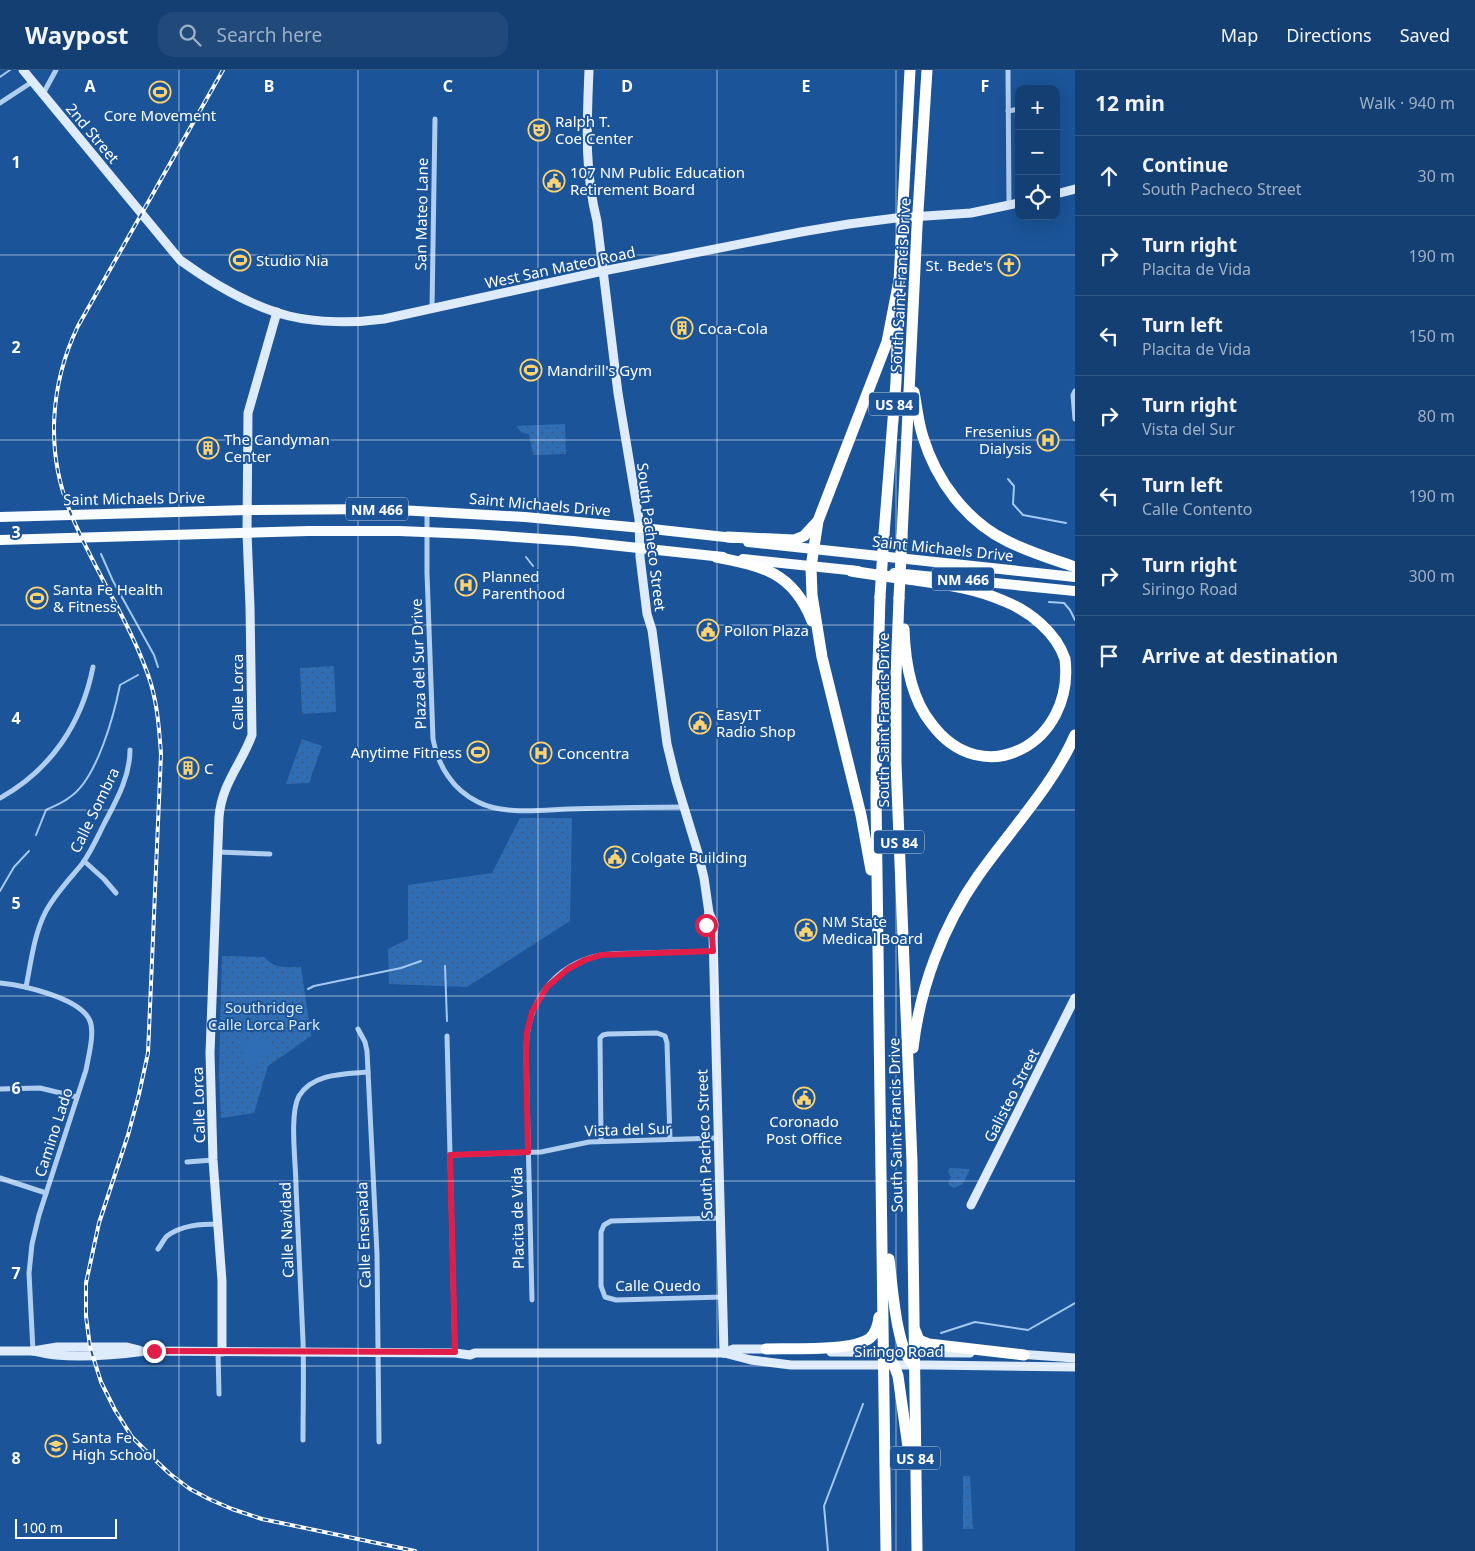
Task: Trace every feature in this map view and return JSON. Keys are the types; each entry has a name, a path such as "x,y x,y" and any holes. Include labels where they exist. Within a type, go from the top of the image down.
{"highway":[{"name":"South Saint Francis Drive","path":"884,1353 876,746 880,597 896,382 910,70"},
{"name":"South Saint Francis Drive","path":"917,1551 911,1357 914,1324 910,1087 896,763 896,675 918,216 927,70"},
{"path":"822,657 812,595 811,567 818,521 886,342 900,275"},
{"path":"912,348 914,391 923,436 932,461 948,488 965,510 984,527 1006,541 1075,567"},
{"path":"728,537 794,540 804,536 818,521"},
{"path":"716,556 752,564 777,575 792,588 808,612 822,657 868,848 878,934"},
{"path":"851,571 960,587 1004,601 1037,621 1060,647 1068,675 1069,694 1067,704 1061,718 1050,732 1040,742 1026,751 999,757 972,754 956,747 945,739 930,723 913,683 906,658 901,598"},
{"path":"910,1087 914,1044 923,998 934,960 951,921 979,874 1042,792 1075,735"},
{"path":"882,1199 892,1287 901,1340 911,1357"},
{"path":"766,1349 838,1347 862,1343 872,1337 877,1328 883,1261"},
{"path":"914,1324 919,1340 929,1344 1024,1355"},
{"path":"884,1353 889,1365 898,1376 916,1492"},
{"name":"US 84","path":"886,1551 889,1365"}],"main road":[{"name":"Saint Michaels Drive","path":"0,517 247,510 427,510 639,527 728,537 753,543 1075,578"},
{"name":"Saint Michaels Drive","path":"0,540 356,530 426,532 530,538 851,571 908,573 1075,591"}],"street":[{"name":"2nd Street","path":"23,70 142,213"},
{"path":"43,94 56,70"},
{"name":"South Pacheco Street","path":"588,70 587,158 591,197 597,221 618,393 639,519 639,548 647,614 652,630 667,744 704,878 709,913 706,925 712,935 724,1353"},
{"path":"1008,70 1009,205"},
{"path":"0,103 32,82"},
{"path":"1008,111 1015,110"},
{"name":"San Mateo Lane","path":"432,309 435,119"},
{"path":"1060,193 1075,189"},
{"name":"West San Mateo Road","path":"142,213 180,260 205,278 254,303 288,316 352,322 432,309 603,271 800,232 918,216 972,213 1015,204"},
{"name":"Calle Lorca","path":"220,1352 222,1281 214,1160 210,1053 219,817 227,784 247,749 252,735 247,533 248,413 277,312"},
{"path":"1075,391 1073,395 1075,419"},
{"name":"Plaza del Sur Drive","path":"427,510 426,532 433,739 441,766 449,778 463,793 478,803 495,808 526,810 684,806"},
{"path":"0,798 17,788 33,775 59,747 73,726 84,703 93,667"},
{"name":"Calle Sombra","path":"26,987 37,934 44,914 91,850 128,771 130,750"},
{"path":"218,852 270,854"},
{"path":"84,861 116,893"},
{"name":"Placita de Vida","path":"532,1300 526,1053 527,1032 532,1012 547,987 568,969 585,960 601,955 713,951"},
{"name":"Camino Lado","path":"0,983 26,987 67,1001 84,1012 90,1020 90,1047 86,1070 34,1235 30,1263 32,1351"},
{"name":"Galisteo Street","path":"971,1205 1075,998"},
{"name":"Calle Ensenada","path":"358,1029 366,1047 368,1072 377,1254 379,1442"},
{"path":"601,1141 600,1038 608,1034 660,1033 665,1036 667,1040 670,1139"},
{"path":"448,1036 455,1352"},
{"name":"Calle Navidad","path":"303,1440 303,1352 295,1162 295,1108 303,1090 321,1078 340,1074 368,1072"},
{"path":"0,1089 40,1088 77,1097"},
{"name":"Vista del Sur","path":"450,1155 553,1150 584,1142 718,1138"},
{"name":"Calle Lorca","path":"187,1162 214,1160"},
{"path":"0,1178 46,1193"},
{"name":"Calle Quedo","path":"720,1218 611,1221 604,1225 601,1232 601,1286 605,1297 616,1300 722,1297"},
{"path":"158,1249 166,1236 184,1227 218,1224"},
{"name":"Siringo Road","path":"724,1353 734,1349 884,1353 911,1357 1075,1367"},
{"name":"Siringo Road","path":"0,1351 32,1351 55,1356 111,1356 146,1351 455,1352 469,1350 475,1353 724,1353 751,1360 779,1364 889,1365 911,1357 1024,1355 1075,1358"},
{"path":"219,1394 220,1352"}],"green space":[{"path":"565,424 566,454 533,455 529,434 522,433 516,426"},
{"path":"334,666 336,712 302,714 300,668"},
{"path":"302,739 322,746 309,783 286,784"},
{"path":"520,818 572,818 570,921 467,987 389,984 388,949 408,939 408,885 492,873"},
{"name":"Southridge Calle Lorca Park","path":"222,956 264,957 272,964 286,967 301,967 311,1036 268,1066 254,1113 221,1118 219,1075"},
{"path":"261,1031 273,1052 250,1065 238,1045"},
{"path":"950,1168 970,1169 963,1184 954,1188 949,1185 951,1177 948,1171"},
{"path":"963,1476 970,1476 973,1529 963,1529"}],"waterway":[{"path":"0,77 10,70"},
{"path":"1008,479 1014,486 1013,504 1023,515 1066,523"},
{"path":"101,554 113,581 154,655 158,667"},
{"path":"526,557 533,566"},
{"path":"1049,602 1064,603 1075,620"},
{"path":"36,835 46,810 70,797 80,788 88,776 96,762 109,729 120,685 138,675"},
{"path":"0,891 14,867 29,851"},
{"path":"308,989 314,986 401,968 421,961"},
{"path":"445,966 447,1021"},
{"path":"941,1333 975,1322 1028,1330 1075,1303"},
{"path":"828,1551 824,1506 863,1404"}],"railway":[{"path":"223,70 78,326 61,371 54,419 54,443 63,491 89,554 130,632 147,672 155,702 161,754 148,1053 128,1135 99,1223 86,1283 86,1316 90,1347 101,1382 115,1410 132,1437 170,1474 190,1489 232,1509 262,1519 415,1551"}],"place":[{"name":"Core Movement","path":"160,92"},
{"name":"Ralph T. Coe Center","path":"539,130"},
{"name":"107 NM Public Education Retirement Board","path":"554,181"},
{"name":"Studio Nia","path":"240,260"},
{"name":"St. Bede's","path":"1009,265"},
{"name":"Coca-Cola","path":"682,328"},
{"name":"Mandrill's Gym","path":"531,370"},
{"name":"Fresenius Dialysis","path":"1048,440"},
{"name":"The Candyman Center","path":"208,448"},
{"name":"Planned Parenthood","path":"466,585"},
{"name":"Santa Fe Health & Fitness","path":"37,598"},
{"name":"Pollon Plaza","path":"708,630"},
{"name":"EasyIT Radio Shop","path":"700,723"},
{"name":"Anytime Fitness","path":"478,752"},
{"name":"Concentra","path":"541,753"},
{"name":"C","path":"188,768"},
{"name":"Colgate Building","path":"615,857"},
{"name":"NM State Medical Board","path":"806,930"},
{"name":"Coronado Post Office","path":"804,1098"},
{"name":"Santa Fe High School","path":"56,1446"}],"route":[{"path":"154,1351 455,1352 450,1155 528,1152 526,1042 529,1022 536,1003 547,987 560,974 576,964 593,957 617,954 713,951 712,935 706,925"}]}
